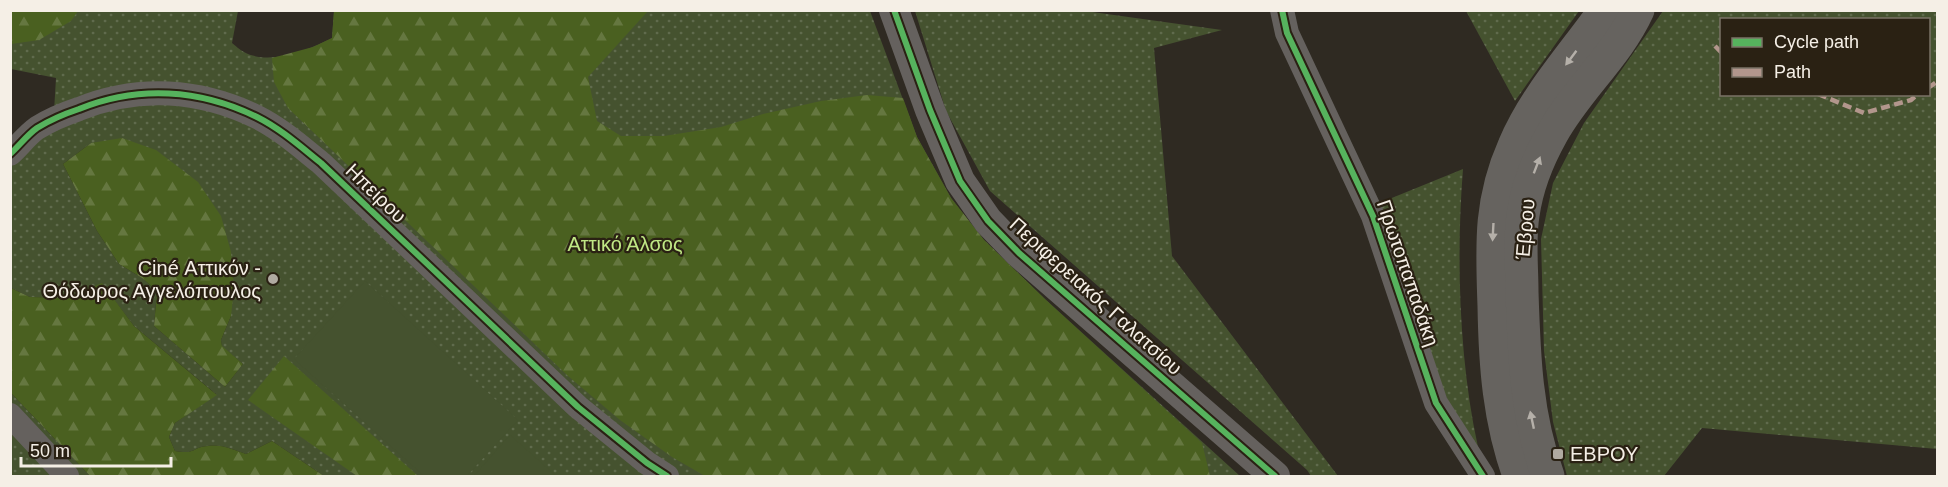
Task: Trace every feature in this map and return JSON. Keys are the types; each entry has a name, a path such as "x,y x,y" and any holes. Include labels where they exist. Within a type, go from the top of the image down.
{"main road":[{"name":"Έβρου","path":"1519,477 1501,411 1497,380 1492,239 1494,209 1502,175 1525,122 1605,10"},
{"name":"Έβρου","path":"1548,477 1535,432 1526,376 1521,238 1523,214 1537,161 1553,131 1621,39 1638,10"}],"street":[{"name":"Περιφερειακός Γαλατσίου","path":"894,10 930,110 960,182 988,221 1019,253 1275,477"},
{"name":"Πρωτοπαπαδάκη","path":"1282,10 1287,33 1373,216 1436,403 1483,477"},
{"name":"Ηπείρου","path":"10,154 35,130 56,118 96,102 120,96 153,92 179,93 201,97 258,118 287,136 321,163 578,407 667,477"},
{"path":"10,416 67,477"}],"green space":[{"path":"1078,10 1222,30 1154,48 1172,256 1338,476 1311,476 1307,470 990,191 946,111 915,11"},
{"name":"Αττικό Άλσος","path":"10,11 238,11 232,43 254,56 277,57 301,51 332,38 334,11 870,11 917,137 951,198 984,240 1046,300 1240,476 324,476 272,441 246,454 218,446 203,447 187,452 175,451 169,437 175,423 216,394 134,326 102,284 66,299 30,297 11,288 11,163 53,128 56,78 11,69","holes":["91,143 231,316 221,340 222,347 243,364 225,387 154,326 157,291 142,278 119,264 97,231 63,164"]},
{"path":"10,11 78,11 71,21 39,40 11,44"},
{"path":"334,11 648,11 588,77 597,121 621,136 664,136 721,127 763,114 821,101 867,95 903,98 917,137 951,198 984,240 1202,443 1210,476 705,476 672,457 620,420 568,376 288,108 274,82 272,58 313,47 332,38"},
{"path":"1466,11 1579,11 1515,101"},
{"path":"1663,11 1937,11 1937,449 1702,428 1664,476 1567,476 1553,422 1544,351 1541,239 1553,183 1584,123"},
{"path":"122,138 156,150 198,182 221,216 231,252 234,288 231,316 221,340 222,346 243,364 225,387 154,326 157,291 142,278 119,264 97,231 63,164 91,143"},
{"path":"1463,169 1460,237 1461,308 1467,379 1478,447 1453,413 1435,370 1377,204"},
{"path":"365,281 518,420 467,476 424,476 294,359"},
{"path":"102,283 134,326 217,395 175,423 169,437 175,451 187,452 203,447 218,446 246,454 272,441 324,476 90,476 11,393 11,288 30,297 66,298"},
{"path":"284,356 418,476 357,476 248,400"},
{"path":"11,393 90,476 11,476"},
{"path":"510,435 555,475 474,476"}],"marked path":[{"path":"1715,46 1720,51"},
{"path":"1930,87 1938,81"},
{"path":"1823,96 1864,113 1911,100 1916,96"}],"cycle path":[{"path":"894,10 930,110 960,181 988,221 1019,253 1275,476"},
{"path":"1282,10 1287,33 1373,216 1436,403 1483,476"},
{"path":"10,154 33,131 47,122 101,101 124,96 146,94 191,96 213,101 257,117 283,133 321,163 578,407 647,463 667,476"}],"place":[{"name":"Ciné Αττικόν - Θόδωρος Αγγελόπουλος","path":"273,279"},
{"name":"ΕΒΡΟΥ","path":"1558,454"}]}
